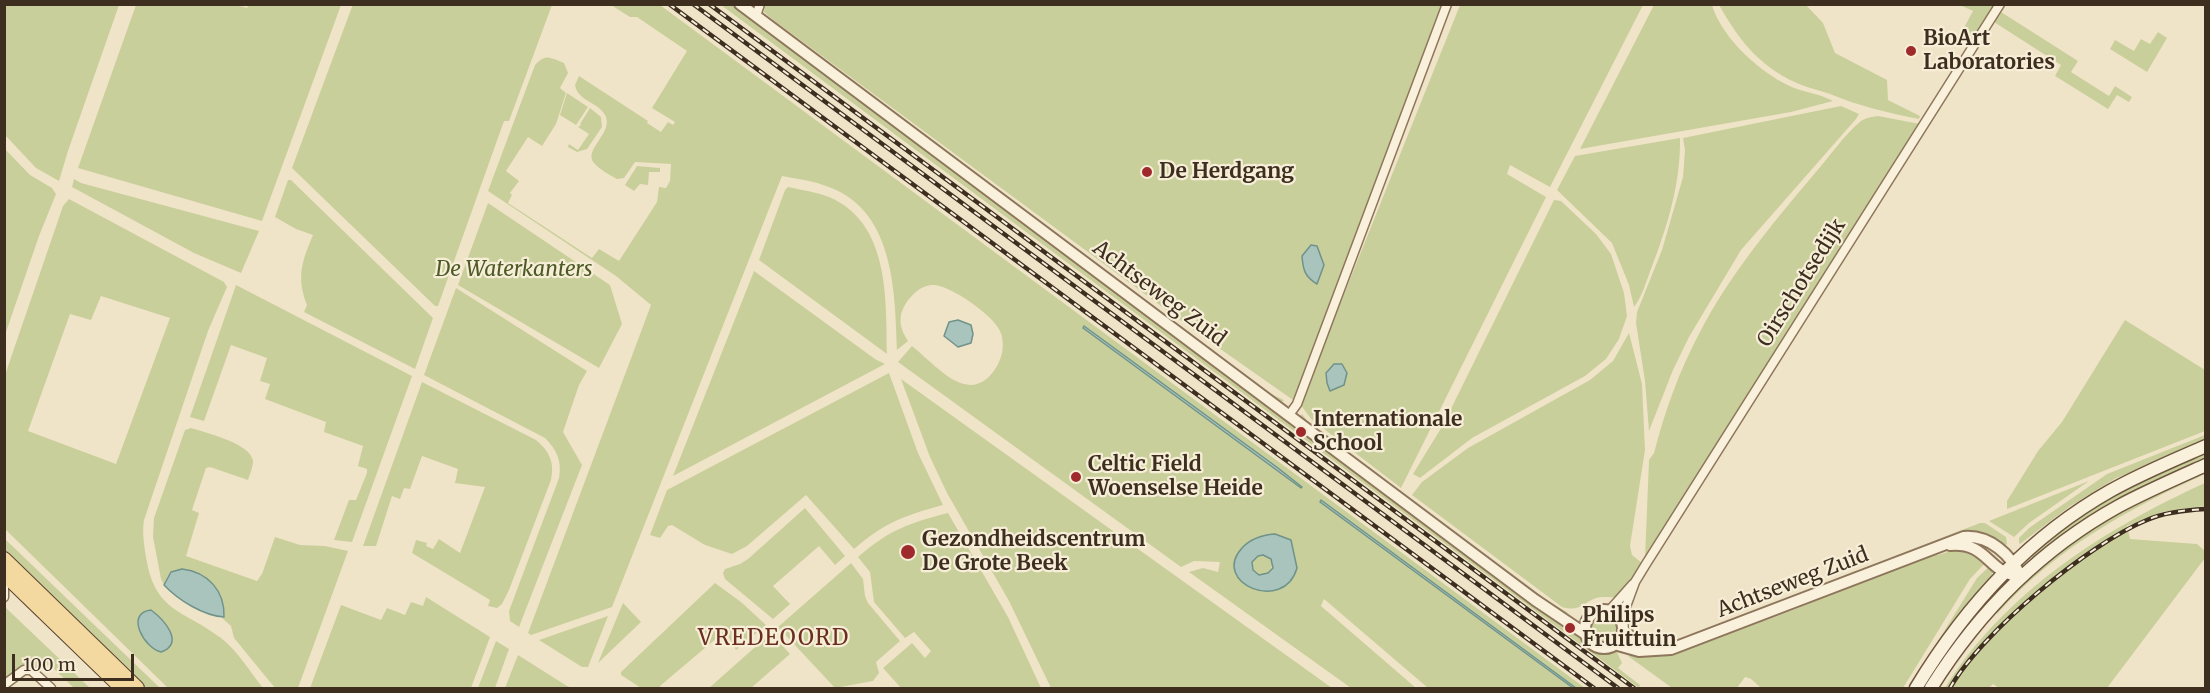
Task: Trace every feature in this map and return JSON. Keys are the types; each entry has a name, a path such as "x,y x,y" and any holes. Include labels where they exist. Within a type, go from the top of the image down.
{"main road":[{"path":"1916,688 1964,616 2014,561 2056,526 2110,491 2205,446"},
{"path":"1931,688 1965,637 2020,577 2063,542 2103,515 2205,465"},
{"path":"4,559 137,688"},
{"path":"4,574 122,688"}],"street":[{"name":"Achtseweg Zuid","path":"740,4 1555,614 1587,635"},
{"path":"756,16 760,4"},
{"path":"1288,415 1297,404 1447,4"},
{"name":"Oirschotsedijk","path":"1609,610 1635,582 2000,4"},
{"name":"Achtseweg Zuid","path":"1614,644 1639,651 1671,649 1953,540 1973,537 1992,543 2014,561"},
{"name":"Achtseweg Zuid","path":"1938,547 1957,545 1974,548 2003,572 2020,577"},
{"path":"2014,561 2020,577"},
{"name":"Oirschotsedijk","path":"1622,625 1635,582"},
{"path":"1555,614 1580,618 1591,616 1602,610 1609,610 1616,614 1622,625 1640,643 1660,650"},
{"path":"1591,616 1586,625 1587,635 1598,646 1614,644 1622,635 1622,625"},
{"path":"4,685 24,670 31,670 51,688"}],"green space":[{"path":"233,4 247,8 249,4 341,5 262,221 78,168 136,5"},
{"path":"353,4 552,5 509,121 504,121 438,306 435,306 292,168"},
{"name":"De Herdgang","path":"765,4 1442,5 1293,400 1199,334 776,22 764,12"},
{"path":"4,5 119,5 59,181 36,168 5,135"},
{"path":"611,5 660,5 1585,688 1428,688 1324,599 1321,606 1416,688 1351,688 1189,572 1203,568 1218,572 1220,562 1194,561 1181,567 898,362 912,346 954,380 965,384 976,384 987,379 997,366 1003,349 1002,335 996,324 980,309 960,295 933,285 917,291 908,300 903,310 901,326 908,341 897,350 895,302 886,253 877,231 864,211 846,196 818,183 782,176 612,607 531,635 528,633 651,305 616,276 488,191 535,65 542,59 548,58 564,63 568,73 560,88 566,93 556,124 542,146 528,137 506,171 519,181 510,193 512,195 508,203 592,258 599,249 619,261 657,202 659,187 666,188 670,181 671,164 635,162 624,178 617,179 599,168 594,163 592,153 605,130 606,117 599,108 580,95 575,85 579,76 661,132 668,122 673,125 675,122 652,108 687,51 637,17 630,17","holes":["1275,534 1291,540 1289,583 1280,589 1272,591 1234,563 1240,550"]},
{"path":"721,5 732,5 1547,615 1585,638 1596,649 1616,650 1622,663 1618,668 1640,685 1639,688"},
{"path":"1460,5 1643,5 1550,187 1510,165 1507,174 1546,197 1401,488 1311,419 1300,404"},
{"path":"1654,5 1712,5 1725,31 1758,66 1784,83 1833,101 1791,112 1580,149"},
{"path":"1719,5 1806,5 1823,23 1835,53 1887,80 1888,100 1920,116 1919,119 1863,106 1804,86 1776,72 1744,43"},
{"path":"1960,5 1994,5 1970,44 1959,37 1973,11"},
{"path":"2001,12 2078,61 2071,72 2109,96 2115,86 2132,97 2129,102 2117,95 2108,109 2055,76 2061,65 1994,22"},
{"path":"763,14 1271,394 1284,400 1282,402 1275,399"},
{"path":"2158,32 2167,38 2147,72 2110,49 2115,40 2134,51 2141,39 2150,44"},
{"path":"567,93 588,107 576,125 560,115"},
{"path":"1841,106 1859,114 1741,250 1689,337 1673,370 1649,431 1645,381 1636,323 1637,312 1662,250 1683,177 1685,150 1683,138"},
{"path":"590,108 601,117 602,127 587,149 577,152 568,147 569,144 578,150 589,134 578,127"},
{"path":"1878,116 1920,124 1645,559 1649,460 1654,453 1679,376 1692,347 1738,269 1784,211 1843,139 1861,121"},
{"path":"1680,138 1678,172 1667,221 1644,289 1634,307 1629,285 1612,243 1557,190 1575,156"},
{"path":"5,149 30,175 52,188 56,194 5,335"},
{"path":"637,166 660,168 660,172 649,172 648,185 640,184 634,191 625,185"},
{"path":"74,179 81,183 259,231 241,273 194,253 72,187"},
{"path":"288,180 291,180 433,318 415,369 304,312 307,305 301,277 313,235 296,229 275,217"},
{"path":"788,187 829,197 849,209 864,225 874,244 884,287 887,354 759,260"},
{"path":"69,199 224,282 227,287 208,331 144,520 143,529 150,575 164,600 227,643 263,688 168,688 5,529 5,375 63,206","holes":["101,296 170,318 116,464 28,431 70,314 91,320"]},
{"path":"1554,200 1561,201 1596,234 1611,254 1624,293 1627,316 1619,339 1606,359 1585,376 1472,438 1420,478 1413,474 1443,425"},
{"name":"De Waterkanters","path":"488,203 610,285 622,324 599,368 458,285"},
{"path":"754,271 885,364 673,476"},
{"path":"236,285 412,376 352,542 334,540 349,500 356,500 367,473 367,469 358,466 363,446 324,432 326,422 265,399 270,384 260,381 267,358 231,345 204,421 190,417"},
{"path":"456,288 587,371 579,385 563,432 582,465 519,627 510,621 509,611 559,478 559,461 553,447 545,438 424,375"},
{"path":"2125,320 2205,370 2205,431 2007,509 2007,501 2038,451 2062,422"},
{"path":"1629,333 1642,384 1645,450 1630,546 1632,555 1642,563 1632,580 1617,597 1596,598 1573,609 1562,607 1412,495 1422,482 1468,448 1590,380 1613,361"},
{"path":"889,373 918,453 943,505 895,521 854,549 806,495 747,546 732,554 705,545 672,525 668,526 660,538 650,535 667,490"},
{"path":"901,379 1332,688 1051,688 1009,601 947,493 930,457"},
{"path":"422,382 536,440 550,457 551,480 509,590 502,604 497,608 488,606 490,600 412,553 416,540 427,543 426,546 433,549 439,539 460,553 485,487 455,483 458,469 422,456 410,489 404,488 400,499 392,496 376,546 363,546"},
{"path":"1302,414 1308,422 1547,600 1570,614 1555,609 1299,417"},
{"path":"191,428 236,444 245,449 253,461 248,480 210,467 206,468 192,510 199,513 186,556 257,581 262,574 275,537 300,545 325,546 348,551 298,688 275,688 234,638 231,626 222,618 224,610 189,570 174,573 164,585 161,579 153,537 154,518 185,430"},
{"path":"2205,435 2205,441 2155,464 2116,478 2069,507 2019,543 2019,538 2029,528 2107,474"},
{"path":"2205,451 2205,460 2034,560 2029,554 2071,523 2114,496"},
{"path":"2205,470 2205,474 2148,502 2068,550 2019,591 1997,614 1995,611 2026,581 2082,535 2127,508"},
{"path":"2089,481 2029,523 2014,537 1989,521"},
{"path":"2205,483 2205,506 2162,512 2127,526 2130,539 2197,544 2205,551 2205,558 2107,688 1999,688 1993,684 1989,688 1945,688 1969,654 2027,593 2094,543 2167,501"},
{"path":"805,508 845,556 835,565 819,546 773,586 790,604 773,619 725,579 723,573 725,569 748,559"},
{"path":"948,513 1008,617 1041,688 901,688 883,668 912,643 925,658 931,651 914,632 905,638 874,602 870,572 858,557 880,540 900,529"},
{"path":"1985,523 2006,537 2007,544 2003,547 1984,535 1842,580 1841,577"},
{"path":"4,538 160,688 144,688 5,554"},
{"path":"1954,550 1966,551 1987,561 1970,579 1903,688 1761,688 1745,677 1737,688 1672,688 1628,656 1679,651 1693,647 1793,610 1928,555 1938,555"},
{"path":"1262,555 1269,558 1272,565 1269,572 1262,575 1255,572 1252,565 1255,558"},
{"path":"851,563 863,579 868,603 900,641 876,662 879,673 873,681 835,688 778,627"},
{"path":"1991,565 1993,571 1991,578 1919,676 1917,675 1977,578"},
{"path":"715,583 741,602 766,625 736,650 725,631 660,686 661,688 641,688 621,675 621,672"},
{"path":"426,597 490,637 471,688 310,688 341,605 381,620 387,608 405,615 411,602 423,606"},
{"path":"623,603 641,622 598,663"},
{"path":"4,606 90,688 74,688 50,665 30,668 25,664 5,681"},
{"path":"608,616 588,667 582,667 539,640"},
{"path":"1605,616 1614,620 1618,629 1614,638 1605,642 1596,638 1592,629 1596,620"},
{"path":"771,633 790,654 751,688 709,688"},
{"path":"496,641 509,649 495,688 478,688"},
{"path":"518,655 567,686 572,688 505,688"}],"water":[{"path":"1311,245 1317,246 1324,265 1317,284 1307,276 1303,265 1302,256"},
{"path":"958,320 971,325 973,334 971,343 958,347 944,336 949,322"},
{"path":"1084,326 1278,468 1302,487 1083,328"},
{"path":"1334,364 1342,364 1347,373 1344,385 1330,391 1326,373"},
{"path":"1321,500 1576,688 1320,502"},
{"path":"1270,534 1291,540 1297,568 1290,582 1278,589 1265,591 1242,582 1235,572 1235,561 1242,548 1249,542","holes":["1263,555 1271,559 1273,568 1268,573 1259,575 1253,570 1252,562 1258,556"]},
{"path":"182,569 200,574 213,584 222,599 224,617 208,614 192,606 164,585 171,572"},
{"path":"151,610 166,625 172,637 172,643 161,652 149,645 138,624 139,617"}],"railway":[{"path":"669,4 1594,688"},
{"path":"693,4 1618,688"},
{"path":"709,4 1634,688"},
{"path":"1950,688 1965,666 2010,617 2067,569 2123,532 2147,520 2176,512 2206,509"}],"place":[{"name":"BioArt Laboratories","path":"1911,51"},
{"name":"De Herdgang","path":"1147,172"},
{"name":"Internationale School","path":"1301,432"},
{"name":"Celtic Field Woenselse Heide","path":"1076,477"},
{"name":"Gezondheidscentrum De Grote Beek","path":"908,552"},
{"name":"Philips Fruittuin","path":"1570,628"}],"district":[{"name":"VREDEOORD","path":"774,639"}]}
